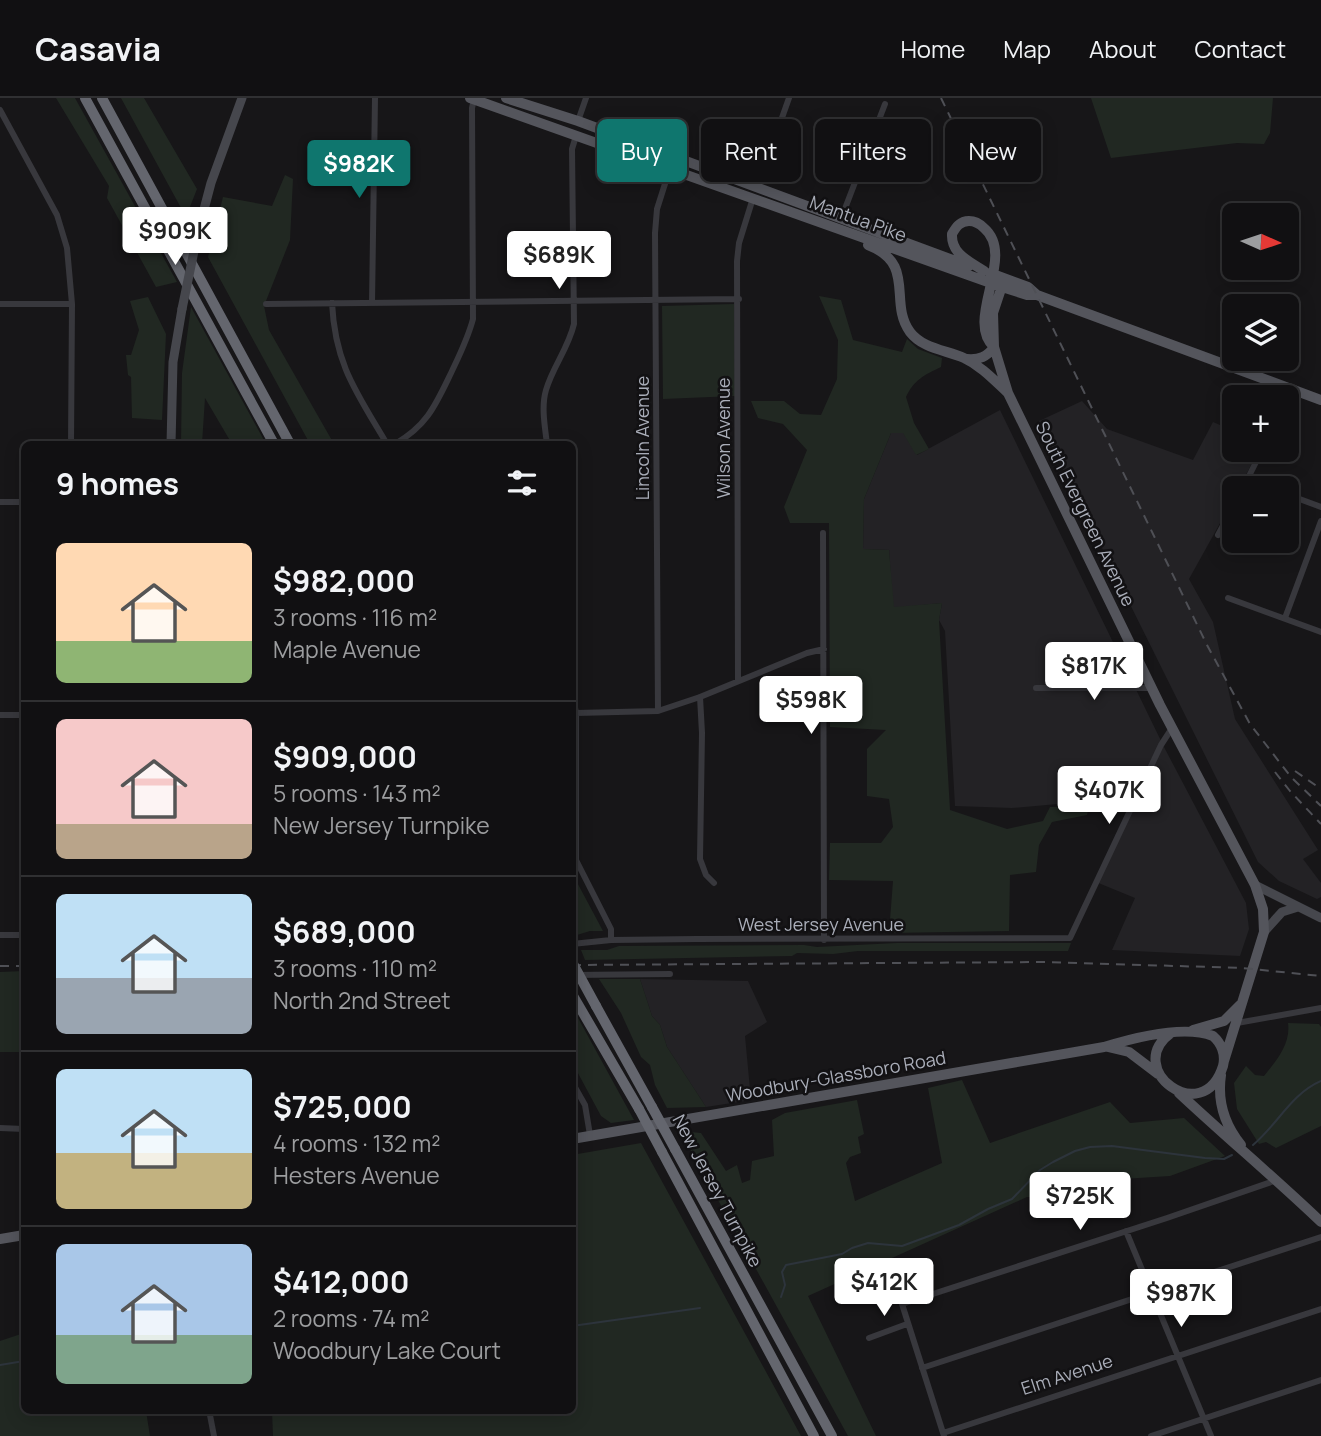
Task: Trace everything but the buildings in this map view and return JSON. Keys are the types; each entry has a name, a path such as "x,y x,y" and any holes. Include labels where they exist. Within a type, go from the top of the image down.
{"highway":[{"path":"85,98 272,441"},
{"path":"102,98 288,441"},
{"name":"New Jersey Turnpike","path":"576,969 832,1436"},
{"name":"New Jersey Turnpike","path":"576,1002 639,1109 814,1436"}],"main road":[{"path":"172,441 173,362 182,309 211,184 242,98"},
{"name":"Mantua Pike","path":"506,98 578,121 755,193 808,218 989,276"},
{"name":"Mantua Pike","path":"472,99 597,143"},
{"name":"Mantua Pike","path":"687,173 841,219 989,276 1027,296 1037,295 1279,385"},
{"path":"808,218 819,227 871,246 886,255 897,273 903,320 910,333 925,345 963,358 989,374 1008,393"},
{"name":"South Evergreen Avenue","path":"989,276 960,255 953,246 953,234 961,223 976,223 990,235 996,255 989,276 986,300 986,321 990,343 994,347"},
{"name":"South Evergreen Avenue","path":"1004,283 993,313 994,347 1008,393 1172,728 1255,886 1263,909 1264,932 1223,1064 1219,1099 1224,1118 1251,1158"},
{"path":"963,358 980,359 994,347"},
{"name":"Mantua Pike","path":"1299,392 1321,400"},
{"path":"1255,886 1321,918"},
{"path":"1264,932 1282,912 1298,907"},
{"path":"1186,1032 1213,1036 1222,1047 1223,1064 1213,1083 1200,1094 1191,1095 1167,1081 1156,1068 1155,1054 1160,1041 1171,1034 1224,1021 1244,999"},
{"name":"Woodbury-Glassboro Road","path":"576,1138 1171,1034"},
{"name":"Woodbury-Glassboro Road","path":"1104,1047 1129,1052 1167,1081"},
{"name":"South Evergreen Avenue","path":"1167,1081 1227,1139 1277,1180 1321,1222"},
{"path":"0,1240 21,1236"}],"street":[{"path":"372,303 375,98"},
{"path":"578,121 586,98"},
{"name":"Wilson Avenue","path":"738,680 738,243 789,98"},
{"path":"400,441 413,433 435,407 468,337 473,319 472,99"},
{"path":"841,219 885,104"},
{"path":"0,110 57,215 62,230 69,263 72,304 71,441"},
{"path":"0,127 7,122"},
{"path":"547,441 544,407 546,390 570,339 573,324 572,149 576,136"},
{"name":"Lincoln Avenue","path":"658,711 655,233 657,209 666,182"},
{"path":"266,304 739,299"},
{"path":"332,303 340,356 347,375 385,441"},
{"path":"0,304 72,304"},
{"path":"1299,499 1321,507"},
{"path":"0,502 21,502"},
{"path":"1285,618 1321,521"},
{"path":"1218,535 1222,528"},
{"path":"823,533 824,940"},
{"path":"1228,598 1321,632"},
{"path":"611,940 611,929 576,860 576,713 658,711 700,697 807,653 824,649"},
{"path":"1035,688 1152,688"},
{"path":"700,697 700,859 706,875 714,883"},
{"path":"0,715 21,715"},
{"name":"West Jersey Avenue","path":"576,944 611,940 1070,938 1161,745 1172,728"},
{"path":"0,935 21,935"},
{"path":"576,975 670,974"},
{"path":"1237,1023 1321,1008"},
{"path":"576,1089 585,1105 590,1135"},
{"path":"0,1128 21,1129"},
{"path":"944,1434 902,1304 1277,1180"},
{"path":"1126,1231 1211,1436"},
{"path":"922,1368 1321,1237"},
{"name":"Elm Avenue","path":"944,1434 1321,1309"},
{"path":"869,1338 907,1324"},
{"path":"1150,1436 1321,1380"},
{"path":"210,1414 214,1436"}],"shaded area":[{"path":"56,98 75,98 177,282 156,287 107,198 109,186"},
{"path":"121,98 144,98 197,189 186,217"},
{"path":"1091,98 1273,98 1270,133 1264,144 1237,143 1111,158"},
{"path":"285,175 293,179 290,240 264,306 269,330 332,441 308,441 208,257 223,197 272,206"},
{"path":"819,296 841,300 853,340 902,352 907,339 918,349 942,358 941,367 920,379 906,397 914,423 929,449 916,455 903,433 891,433 864,499 863,549 889,550 894,607 942,603 939,620 950,810 1007,829 1043,821 1050,807 1089,806 1087,815 1052,822 1039,845 1036,872 1010,875 1009,931 889,933 893,881 829,880 830,843 881,843 893,827 889,799 867,796 867,749 886,730 830,727 829,523 790,523 784,507 807,450 783,424 758,418 751,401 784,401 800,414 821,415 837,379 838,340"},
{"path":"148,297 166,334 162,420 132,418 131,377 128,375 126,355 131,355 139,330 130,301"},
{"path":"734,304 735,396 663,399 662,306"},
{"path":"191,307 264,441 230,441 205,398 202,441 181,441 182,373"},
{"path":"1082,401 1107,429 1193,460 1213,422 1222,426 1222,462 1253,462 1245,476 1222,476 1222,520 1189,579 1213,622 1235,719 1318,850 1303,859 1321,883 1321,897 1317,899 1279,881 1258,862 1039,421"},
{"path":"1000,410 1164,747 1246,903 1249,929 1240,956 1112,950 1135,898 1096,882 1133,798 1102,785 1091,801 1012,808 955,806 945,631 939,620 942,603 893,608 889,550 863,549 864,499 891,433 903,432 917,455"},
{"path":"576,880 603,931 576,933"},
{"path":"897,943 1071,943 1068,951 858,951 833,954 797,953 792,956 585,960 581,950 607,950 619,946 817,947"},
{"path":"21,971 21,1052 0,1052 0,972"},
{"path":"599,979 640,979 652,1016 660,1025 667,1047 706,1107 667,1108 655,1085 650,1065 641,1057 621,1013"},
{"path":"640,979 748,981 767,1022 745,1036 751,1100 706,1107 667,1047 660,1025 652,1016"},
{"path":"576,1014 634,1120 611,1123 601,1116 576,1069"},
{"path":"1288,1023 1319,1024 1321,1027 1321,1126 1276,1148 1266,1142 1259,1144 1237,1109 1234,1083 1246,1066 1255,1075 1264,1076 1285,1045"},
{"path":"962,1080 990,1143 1110,1102 1130,1123 1184,1118 1225,1156 1170,1176 1075,1182 1061,1197 1027,1197 808,1296 876,1436 848,1436 680,1131 701,1133 726,1171 737,1165 742,1183 750,1180 752,1161 774,1156 772,1120 785,1113 857,1100 864,1134 858,1137 861,1153 850,1157 846,1163 855,1201 942,1163 928,1088"},
{"path":"641,1143 801,1436 273,1436 272,1414 576,1414 576,1154"},
{"path":"21,1334 21,1414 146,1414 150,1436 0,1436 0,1341"}],"waterway":[{"path":"1253,1145 1293,1101 1321,1081"},
{"path":"781,1297 785,1285 782,1272 786,1265 842,1254 868,1243 902,1246 959,1225 1012,1199 1040,1170 1075,1151 1112,1146 1205,1158 1224,1159 1232,1155"},
{"path":"576,1325 700,1308"},
{"path":"0,1365 21,1362"}],"railway":[{"path":"941,98 1207,645 1250,724 1291,777 1321,806"},
{"path":"1295,771 1321,789"},
{"path":"1275,772 1321,824"},
{"path":"576,965 1045,962 1242,968 1321,976"},
{"path":"0,966 21,966"}]}
